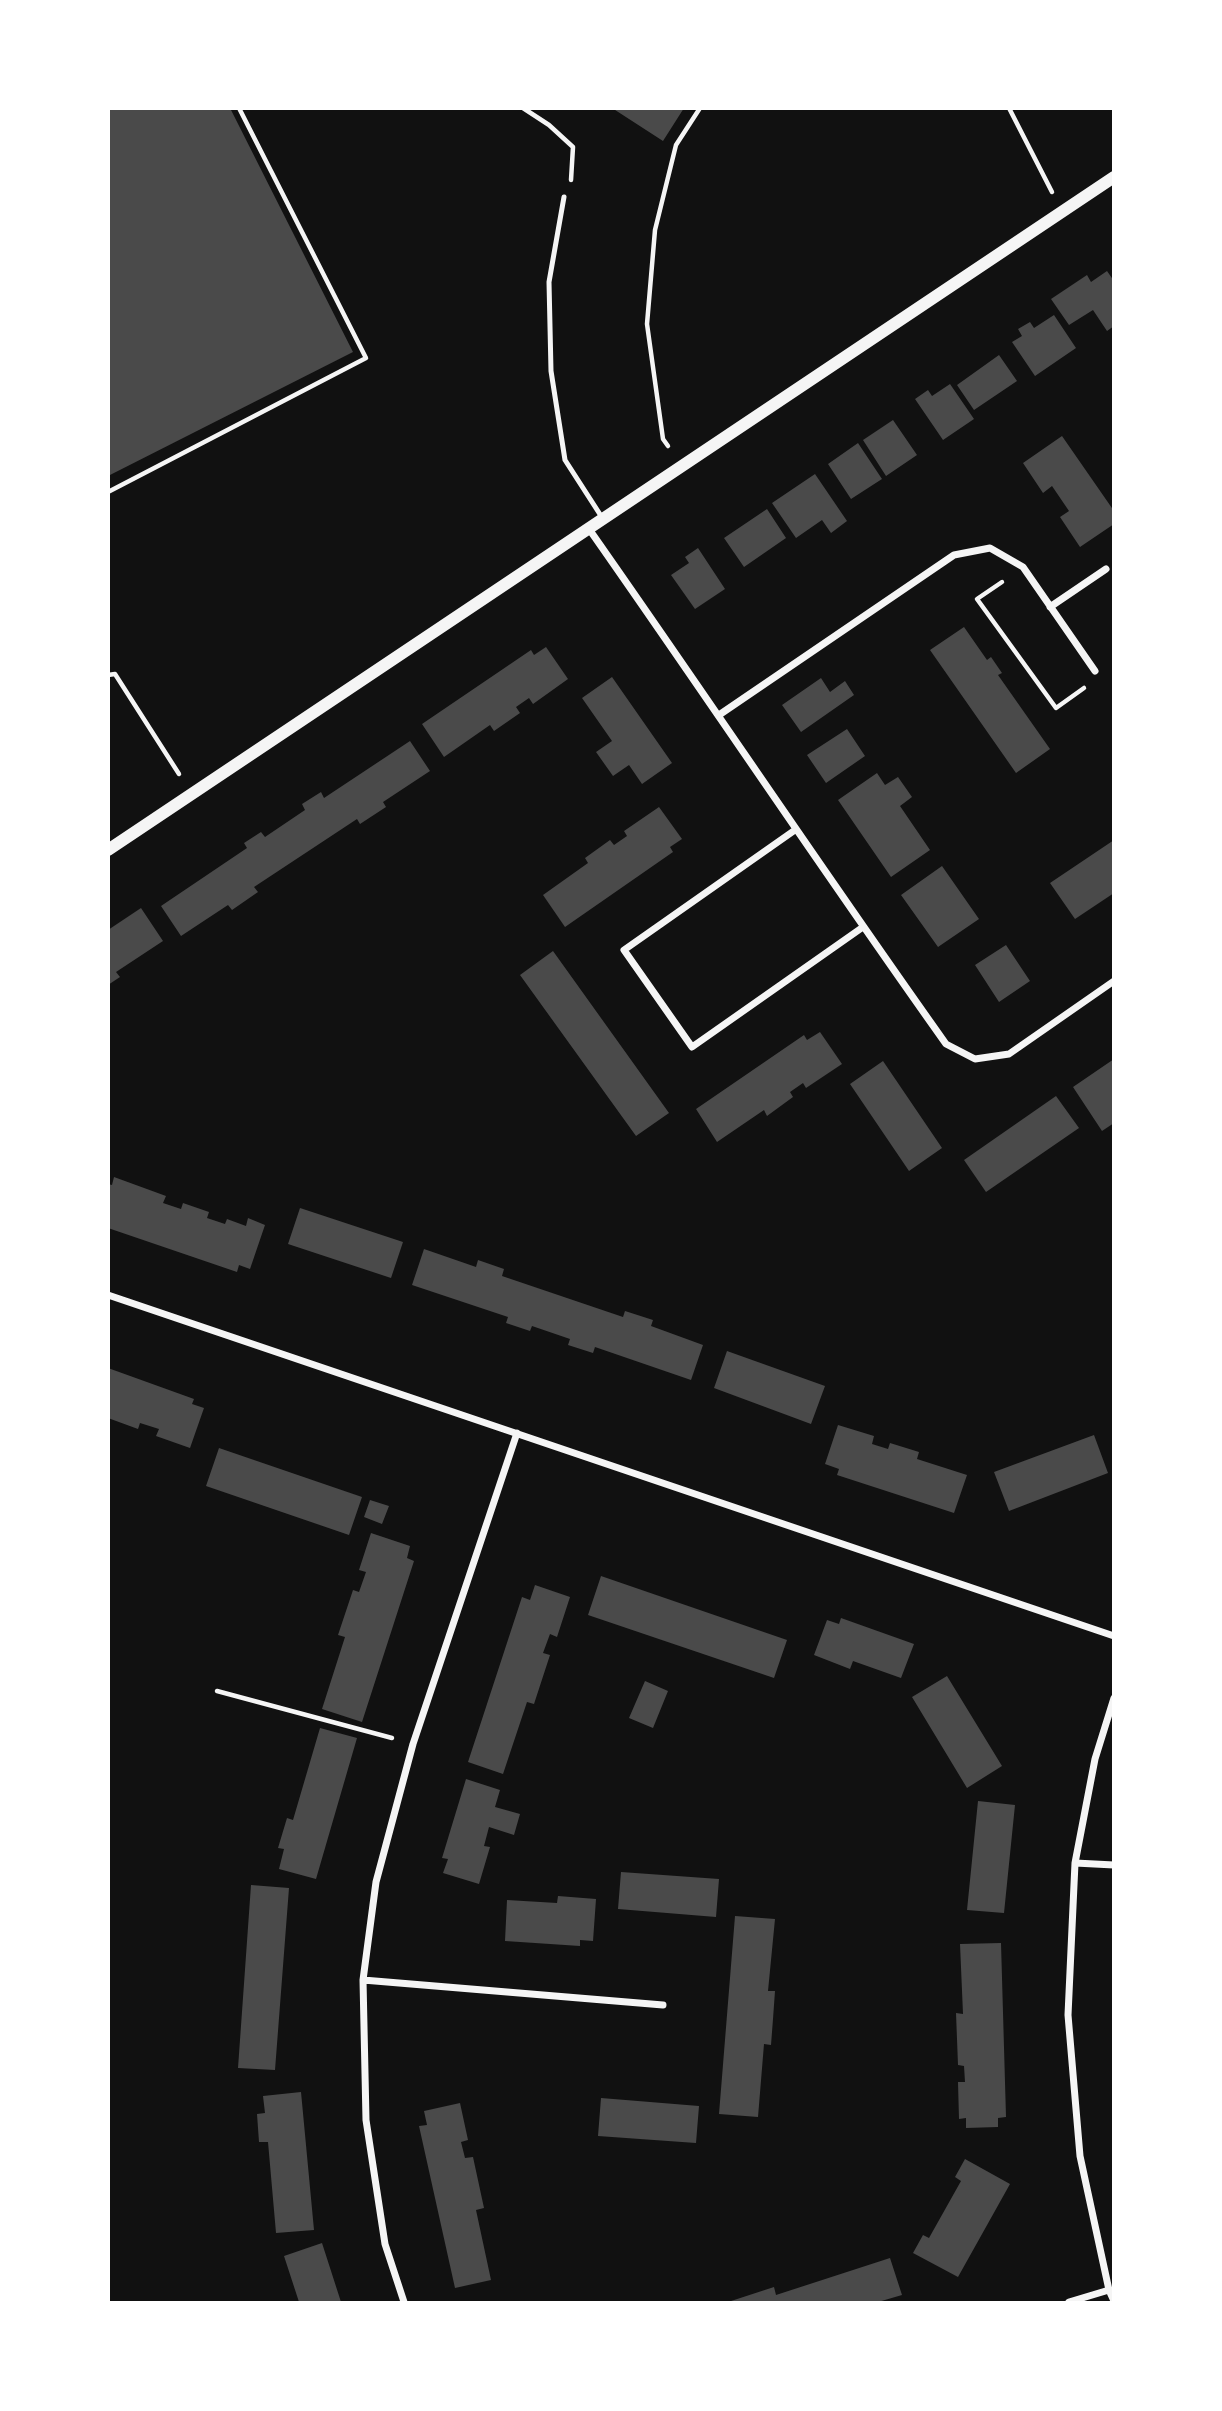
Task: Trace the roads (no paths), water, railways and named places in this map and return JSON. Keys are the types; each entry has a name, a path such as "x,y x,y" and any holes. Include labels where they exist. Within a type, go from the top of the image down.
{"street":[{"path":"108,850 1114,177"},
{"path":"589,529 719,715 795,830 946,1044 975,1059 1009,1054 1114,981"},
{"path":"719,715 954,555 990,548 1023,567 1095,671"},
{"path":"1050,607 1106,569"},
{"path":"795,830 624,950 692,1047 863,927"},
{"path":"108,1294 1114,1636"},
{"path":"404,2302 385,2244 366,2120 363,1980 376,1882 413,1744 517,1433"},
{"path":"1114,1698 1095,1759 1075,1863 1068,2015 1080,2156 1109,2290 1114,2301"},
{"path":"1075,1863 1114,1865"},
{"path":"363,1980 663,2004"},
{"path":"1069,2302 1109,2290"}],"lane":[{"path":"564,197 549,282 551,371 565,460 603,519"}]}
